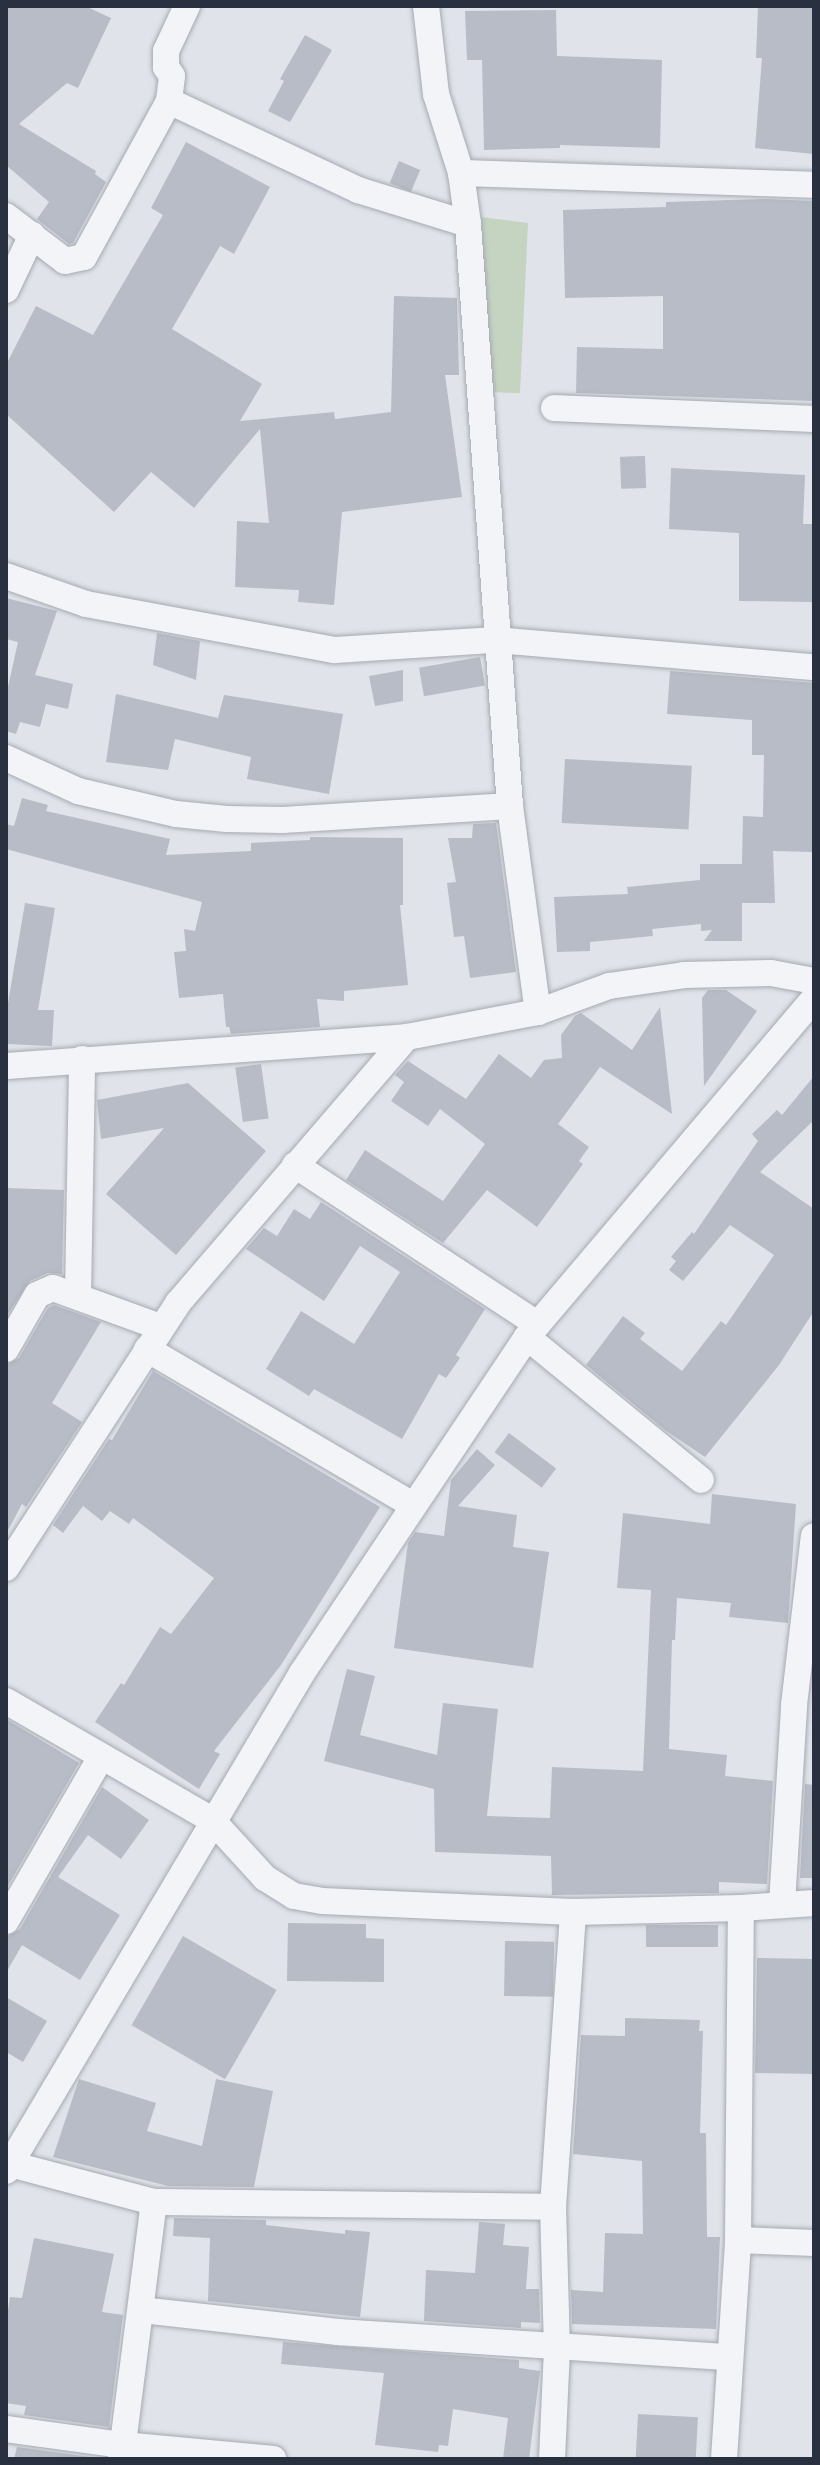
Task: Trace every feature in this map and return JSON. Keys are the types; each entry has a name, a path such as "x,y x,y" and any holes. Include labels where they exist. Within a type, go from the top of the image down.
{"street":[{"path":"6,216 65,261 84,257 169,101 172,76 166,67 166,51 187,6"},
{"path":"426,6 436,94 461,173 468,224 510,806 538,1012"},
{"path":"169,101 358,190 468,224"},
{"path":"461,173 814,185"},
{"path":"6,290 32,235"},
{"path":"554,408 814,419"},
{"path":"6,576 86,604 320,648 496,640 814,667"},
{"path":"6,758 78,791 176,814 214,818 283,820 510,806"},
{"path":"6,1066 407,1037 538,1012 609,986 684,975 771,973 814,981"},
{"path":"553,2207 154,2202 8,2168 302,1673 532,1330 814,999"},
{"path":"6,1568 153,1338 295,1165 407,1037"},
{"path":"78,1296 82,1059"},
{"path":"295,1165 532,1330 701,1480"},
{"path":"6,1349 37,1295 53,1288 78,1296 153,1338 413,1505"},
{"path":"782,1904 804,1707 814,1536"},
{"path":"6,1701 212,1820 265,1878 294,1896 322,1901 573,1912 814,1903"},
{"path":"6,1921 101,1757"},
{"path":"724,2459 728,2357 738,2240 741,1908"},
{"path":"552,2459 557,2349 553,2207 573,1912"},
{"path":"122,2452 154,2202"},
{"path":"738,2240 814,2243"},
{"path":"142,2310 339,2332 557,2349 728,2357"},
{"path":"6,2429 122,2452 260,2458"}],"green space":[{"path":"473,216 528,223 520,393 486,392"}],"building":[{"path":"6,6 85,6 111,18 78,88 67,83 19,124 96,171 95,174 106,182 73,243 69,244 37,219 49,202 6,165"},
{"path":"758,6 814,6 814,154 755,148 762,58 756,58"},
{"path":"556,10 557,56 662,60 660,148 560,145 560,148 484,150 482,60 467,60 465,11"},
{"path":"305,35 332,50 290,122 268,111 284,81 280,79"},
{"path":"186,142 270,187 234,254 220,246 172,329 262,384 240,421 334,412 335,419 391,412 394,296 457,298 459,375 445,375 462,497 342,512 334,605 298,602 299,590 235,587 237,521 269,523 260,429 194,508 151,472 114,512 6,414 6,365 36,306 93,335 163,215 151,208"},
{"path":"399,161 420,170 411,192 390,183"},
{"path":"814,201 814,401 576,393 577,347 663,349 663,296 565,298 563,210 666,207 666,202"},
{"path":"645,456 646,488 621,489 620,457"},
{"path":"671,468 805,475 803,524 814,524 814,602 739,601 739,533 669,529"},
{"path":"6,598 57,611 35,675 73,684 68,709 46,704 40,727 20,722 16,734 6,731 6,696 18,642 6,639"},
{"path":"157,633 200,641 196,680 153,665"},
{"path":"480,657 485,686 424,696 419,668"},
{"path":"403,670 403,701 375,706 369,676"},
{"path":"670,671 814,683 814,852 773,851 775,903 742,903 742,941 704,941 712,930 701,931 701,924 652,929 653,936 590,942 590,951 557,952 554,897 628,894 627,887 700,880 700,864 742,864 743,816 763,817 764,755 752,755 752,720 667,714"},
{"path":"116,694 218,718 224,695 343,714 329,794 247,779 251,757 175,739 168,770 106,762"},
{"path":"565,759 692,766 688,830 562,823"},
{"path":"22,798 48,805 46,811 170,839 166,855 251,851 251,843 310,840 310,837 403,838 403,905 400,905 408,985 344,991 344,1001 317,999 320,1027 231,1034 229,1027 226,1027 223,994 179,998 174,952 186,951 184,929 195,931 202,902 6,849 6,824 14,826"},
{"path":"496,823 516,972 470,978 464,936 454,937 447,883 456,882 448,838 472,838 473,824"},
{"path":"25,903 55,908 38,1010 54,1010 52,1046 6,1044 8,1003"},
{"path":"708,990 726,990 757,1011 704,1086 702,998"},
{"path":"660,1007 672,1114 600,1067 558,1124 589,1147 579,1161 583,1164 537,1227 487,1190 443,1243 346,1180 365,1150 443,1201 485,1144 440,1109 428,1126 391,1101 404,1082 395,1075 408,1061 466,1099 499,1054 531,1078 544,1060 562,1058 561,1035 575,1016 581,1013 632,1050"},
{"path":"261,1064 269,1118 243,1122 235,1068"},
{"path":"814,1076 814,1120 760,1172 814,1209 814,1311 779,1365 705,1457 665,1430 586,1365 623,1316 645,1333 640,1339 682,1371 721,1321 726,1325 774,1255 730,1225 683,1281 669,1270 676,1261 671,1257 692,1232 694,1234 758,1141 752,1134 777,1110 782,1115"},
{"path":"188,1083 266,1151 176,1255 106,1194 164,1128 101,1139 97,1100"},
{"path":"6,1188 64,1190 62,1274 48,1273 30,1281 6,1317"},
{"path":"321,1202 485,1309 456,1355 460,1358 446,1378 439,1374 402,1439 314,1389 309,1396 266,1369 301,1311 354,1344 400,1272 360,1246 324,1301 246,1249 264,1228 277,1236 294,1209 310,1219"},
{"path":"54,1305 101,1322 52,1403 82,1422 26,1507 22,1504 6,1534 6,1365 19,1358 48,1308"},
{"path":"153,1371 380,1507 281,1665 214,1751 220,1754 199,1789 95,1722 121,1683 124,1685 160,1627 171,1634 214,1578 133,1518 129,1524 110,1511 102,1521 83,1506 63,1533 53,1525 109,1439 112,1440"},
{"path":"509,1433 556,1469 542,1488 495,1452"},
{"path":"477,1449 495,1465 458,1506 517,1515 513,1547 549,1552 533,1668 394,1648 408,1543 415,1532 444,1536 451,1480"},
{"path":"712,1494 796,1504 788,1623 729,1617 731,1603 677,1598 675,1640 672,1640 669,1749 727,1755 725,1776 773,1781 767,1884 719,1882 719,1893 552,1895 551,1856 435,1852 434,1789 324,1761 347,1669 375,1676 360,1735 437,1755 443,1703 498,1709 487,1816 550,1818 552,1767 643,1771 651,1590 617,1588 623,1513 710,1524"},
{"path":"6,1719 79,1763 6,1889"},
{"path":"805,1784 814,1785 814,1878 800,1878"},
{"path":"102,1787 149,1820 121,1859 88,1835 58,1877 120,1915 80,1980 22,1945 6,1973 6,1937 20,1929"},
{"path":"288,1923 366,1924 366,1938 384,1939 384,1982 287,1981"},
{"path":"646,1925 718,1925 718,1947 646,1947"},
{"path":"183,1936 277,1990 225,2079 132,2025"},
{"path":"505,1941 554,1942 553,1997 504,1996"},
{"path":"757,1958 814,1959 812,2074 755,2073"},
{"path":"6,1997 47,2021 23,2062 6,2052"},
{"path":"625,2018 700,2020 699,2031 703,2031 700,2133 706,2133 707,2237 720,2237 716,2329 572,2324 571,2290 603,2292 605,2233 643,2234 642,2161 573,2154 581,2035 625,2036"},
{"path":"79,2079 156,2103 147,2131 202,2146 216,2079 273,2091 254,2187 168,2186 53,2157"},
{"path":"174,2218 266,2220 266,2225 345,2234 345,2230 370,2232 360,2317 208,2301 210,2238 173,2236"},
{"path":"479,2222 505,2224 503,2245 529,2247 526,2289 539,2289 540,2323 521,2322 521,2328 424,2321 426,2270 475,2273"},
{"path":"34,2238 114,2254 102,2312 123,2315 109,2427 24,2415 26,2406 6,2403 6,2324 10,2297 22,2298"},
{"path":"283,2342 519,2360 519,2368 540,2371 529,2459 503,2459 508,2418 453,2409 448,2446 439,2445 438,2452 375,2445 384,2373 281,2364"},
{"path":"638,2414 698,2417 696,2459 636,2459"},
{"path":"17,2447 105,2459 14,2459"}]}
